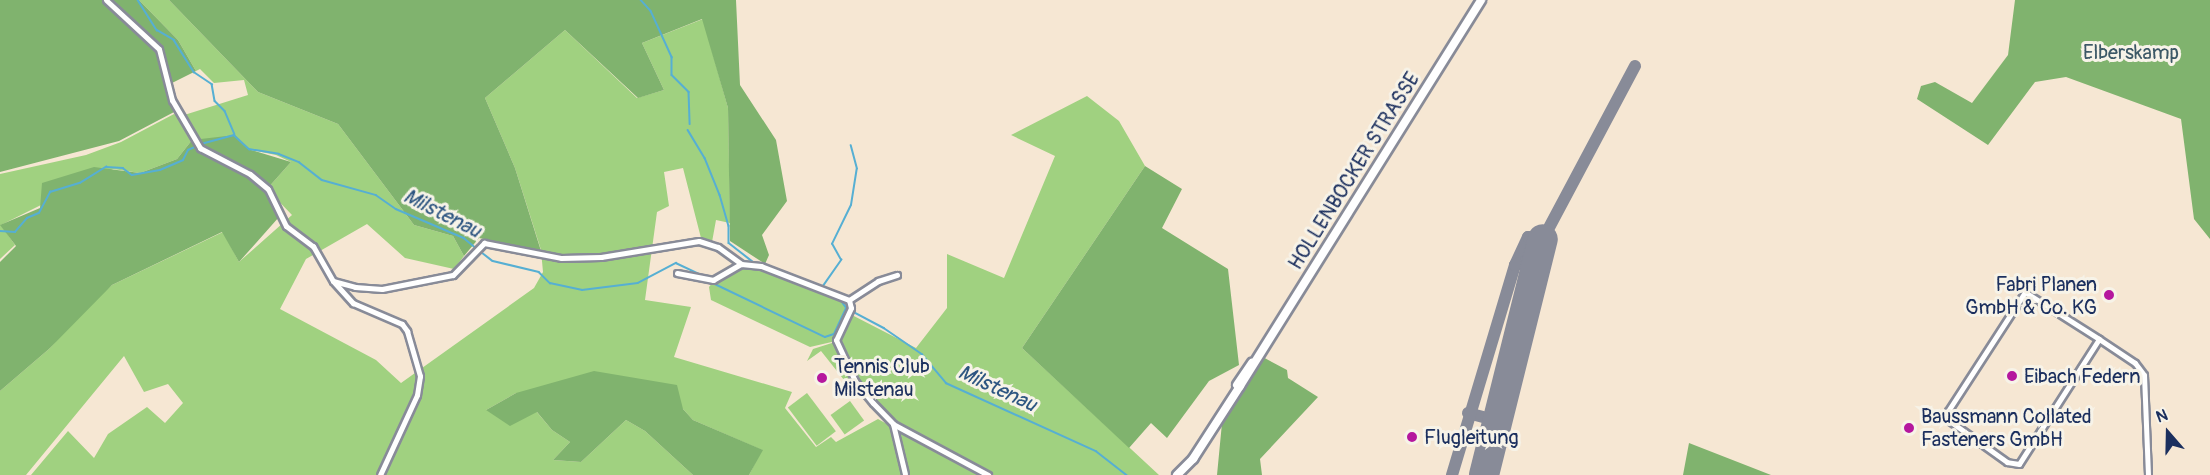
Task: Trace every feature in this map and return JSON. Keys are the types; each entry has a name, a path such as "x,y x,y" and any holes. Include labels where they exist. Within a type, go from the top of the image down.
{"main road":[{"name":"HOLLENBOCKER STRASSE","path":"1177,475 1193,459 1481,0"}],"street":[{"path":"106,0 159,49 172,100 195,142 205,152 250,174 268,189 286,226 313,246 333,281 353,303 402,324 418,361 420,376 414,406 380,475"},
{"path":"333,281 367,289 428,281 457,273 479,244 536,256 572,258 699,242 718,247 741,264 764,267 849,300"},
{"path":"677,273 713,280 741,264"},
{"path":"849,300 878,281 897,275"},
{"path":"2099,339 2019,464 2007,462 1947,419 1948,411 2025,292 2099,339 2135,363 2144,375 2148,475"},
{"path":"849,300 851,308 836,337 839,351 855,381 893,424 988,475"},
{"path":"893,424 905,474"}],"green space":[{"path":"0,0 139,0 178,40 196,71 170,84 176,111 119,141 0,172"},
{"path":"139,0 169,0 258,92 338,124 414,225 453,236 464,256 454,269 405,258 367,224 306,259 280,309 376,360 401,383 534,288 543,272 541,250 515,168 485,98 565,30 637,98 664,90 642,43 703,19 728,108 730,223 716,220 712,242 701,238 683,168 664,172 669,206 657,212 645,300 691,307 674,357 792,392 785,408 816,447 831,437 836,442 878,419 979,475 749,475 762,450 693,420 683,409 516,393 486,410 536,411 552,430 570,442 553,460 581,462 626,420 645,431 693,475 31,475 68,431 94,458 108,434 147,407 165,423 183,403 168,384 144,392 124,356 26,475 0,475 0,391 49,349 87,307 112,285 223,232 239,262 292,215 267,189 291,162 276,155 196,139 181,116 248,95 244,80 214,83 200,69 196,71 178,40"},
{"path":"169,0 736,0 740,85 776,140 787,201 762,235 769,255 765,264 730,241 728,108 702,19 642,43 664,90 638,98 565,30 485,98 515,168 541,251 479,238 464,256 453,236 414,225 338,124 258,92"},
{"name":"Elberskamp","path":"2015,0 2210,0 2210,239 2194,219 2181,119 2066,77 2035,82 1988,145 1917,99 1921,86 1935,82 1972,103 2008,55"},
{"path":"1087,96 1119,121 1145,166 1022,348 1159,475 988,475 893,424 855,381 836,341 810,347 711,300 709,287 714,281 742,267 760,269 854,305 850,314 916,348 947,308 947,254 1004,278 1055,156 1011,135"},
{"path":"174,114 180,117 192,140 177,159 140,173 113,169 1,225 15,245 0,259 0,174 86,155 121,142"},
{"path":"235,135 248,149 291,162 267,189 279,217 239,262 222,232 112,285 49,349 0,391 0,262 16,246 0,225 40,208 42,183 94,167 140,173 177,159 192,140"},
{"path":"1145,166 1182,189 1162,228 1228,269 1239,365 1209,381 1167,438 1151,423 1129,448 1022,348"},
{"path":"835,342 841,361 867,399 852,390 821,351 807,361 813,349"},
{"path":"1259,355 1287,370 1288,378 1318,397 1260,459 1262,475 1217,475 1222,423 1219,419"},
{"path":"594,371 677,385 683,409 693,420 763,450 749,475 693,475 645,431 626,420 581,462 553,460 570,442 552,430 537,412 510,426 486,410 516,393"},
{"path":"807,393 836,431 817,446 788,407"},
{"path":"850,401 864,420 845,435 831,415"},
{"path":"1689,443 1771,475 1683,475"}],"waterway":[{"path":"138,0 157,30 174,40 194,72 212,84 215,101 225,111 235,134"},
{"path":"641,0 651,11 672,57 672,75 689,92 690,124"},
{"path":"688,130 705,158 720,195 729,226 729,243 753,262"},
{"name":"Milstenau","path":"201,144 234,135 249,149 279,154 299,162 322,180 376,195 396,209 464,238 476,248"},
{"path":"823,286 841,260 832,244 851,205 857,169 851,146"},
{"name":"Milstenau","path":"0,231 15,232 27,218 39,213 50,192 80,183 106,167 123,168 132,175 160,170 183,160 188,150 195,147"},
{"name":"Milstenau","path":"480,251 493,261 539,272 550,283 582,290 638,283 676,263 704,276"},
{"name":"Milstenau","path":"715,284 825,337 834,334 846,308 884,328 922,354 946,383 1096,451 1127,475"},
{"path":"840,299 846,307"}],"taxiway":[{"path":"1515,265 1528,237 1543,239 1635,66"},
{"path":"1452,475 1515,265 1526,261 1535,269"},
{"path":"1468,413 1498,421"}],"runway":[{"path":"1484,475 1543,239"}],"place":[{"name":"Fabri Planen GmbH & Co. KG","path":"2109,295"},
{"name":"Eibach Federn","path":"2012,376"},
{"name":"Tennis Club Milstenau","path":"822,378"},
{"name":"Baussmann Collated Fasteners GmbH","path":"1909,428"},
{"name":"Flugleitung","path":"1412,437"}]}
